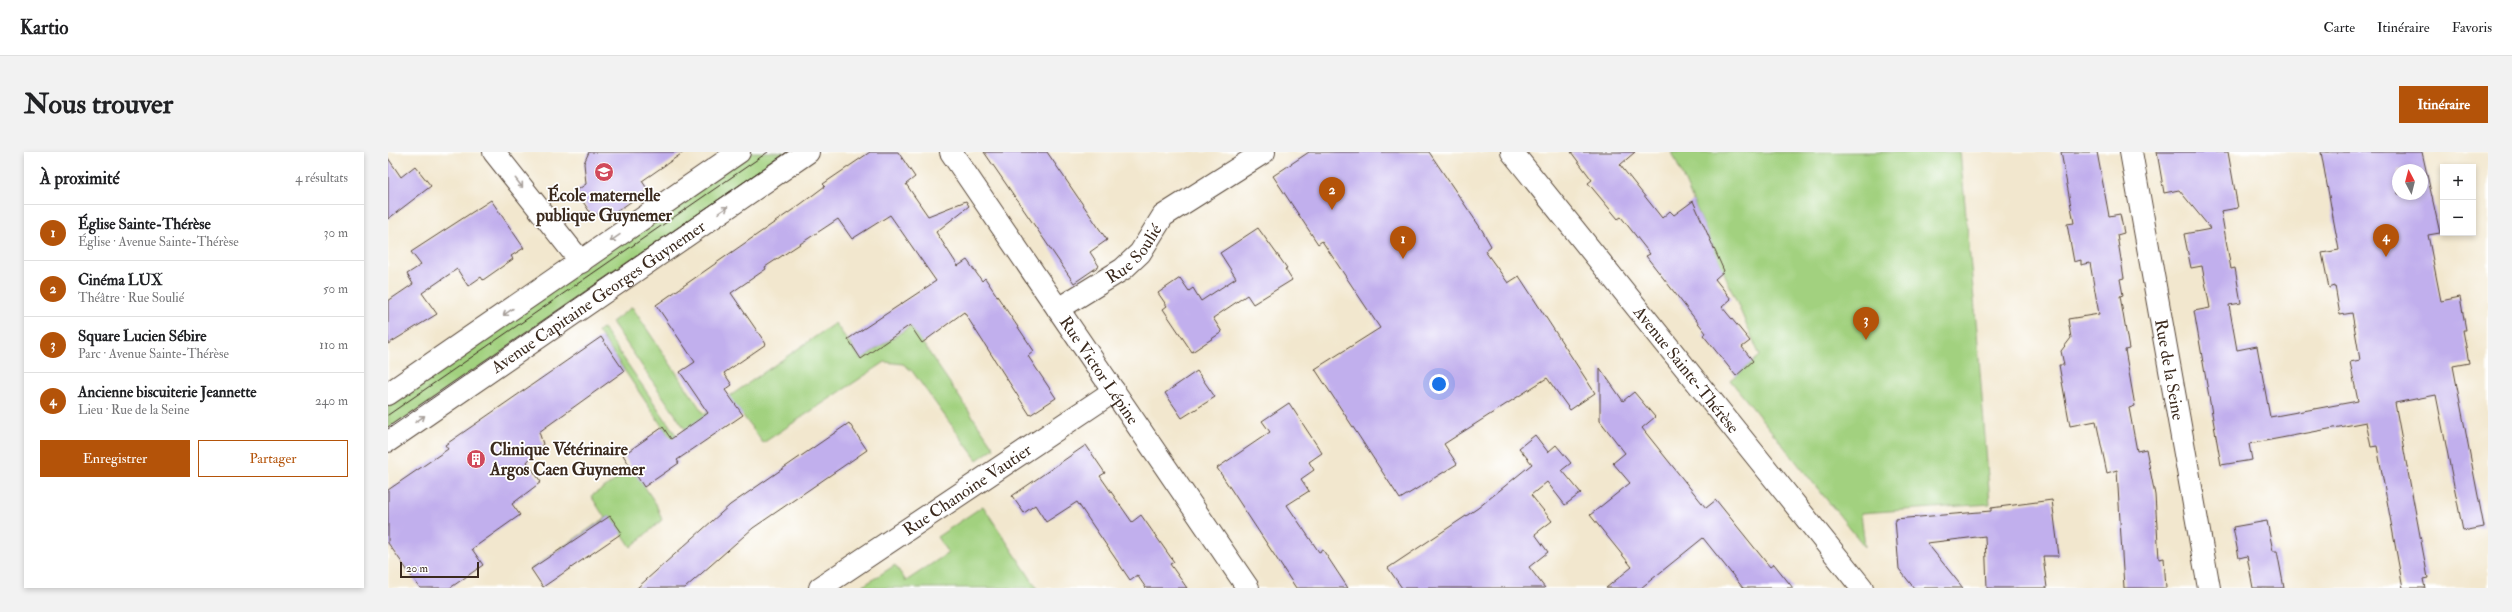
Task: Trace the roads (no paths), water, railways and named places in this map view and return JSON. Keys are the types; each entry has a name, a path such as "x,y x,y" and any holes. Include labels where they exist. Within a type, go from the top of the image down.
{"street":[{"path":"494,152 581,262"},
{"path":"388,394 740,152"},
{"name":"Avenue Capitaine Georges Guynemer","path":"388,442 808,152"},
{"name":"Rue Victor Lépine","path":"951,152 1248,588"},
{"name":"Rue Soulié","path":"1058,309 1123,269 1140,253 1163,216 1264,152"},
{"name":"Avenue Sainte-Thérèse","path":"1512,152 1862,588"},
{"name":"Rue de la Seine","path":"2131,152 2209,588"},
{"name":"Rue Chanoine Vautier","path":"820,588 1114,391"}],"tram line":[{"path":"388,415 768,152"},
{"path":"388,429 787,152"}],"place":[{"name":"École maternelle publique Guynemer","path":"604,172"},
{"name":"Cinéma LUX","path":"1332,210"},
{"name":"Ancienne biscuiterie Jeannette","path":"2386,257"},
{"name":"Église Sainte-Thérèse","path":"1403,259"},
{"name":"Square Lucien Sébire","path":"1866,340"},
{"name":"Clinique Vétérinaire Argos Caen Guynemer","path":"476,459"}]}
